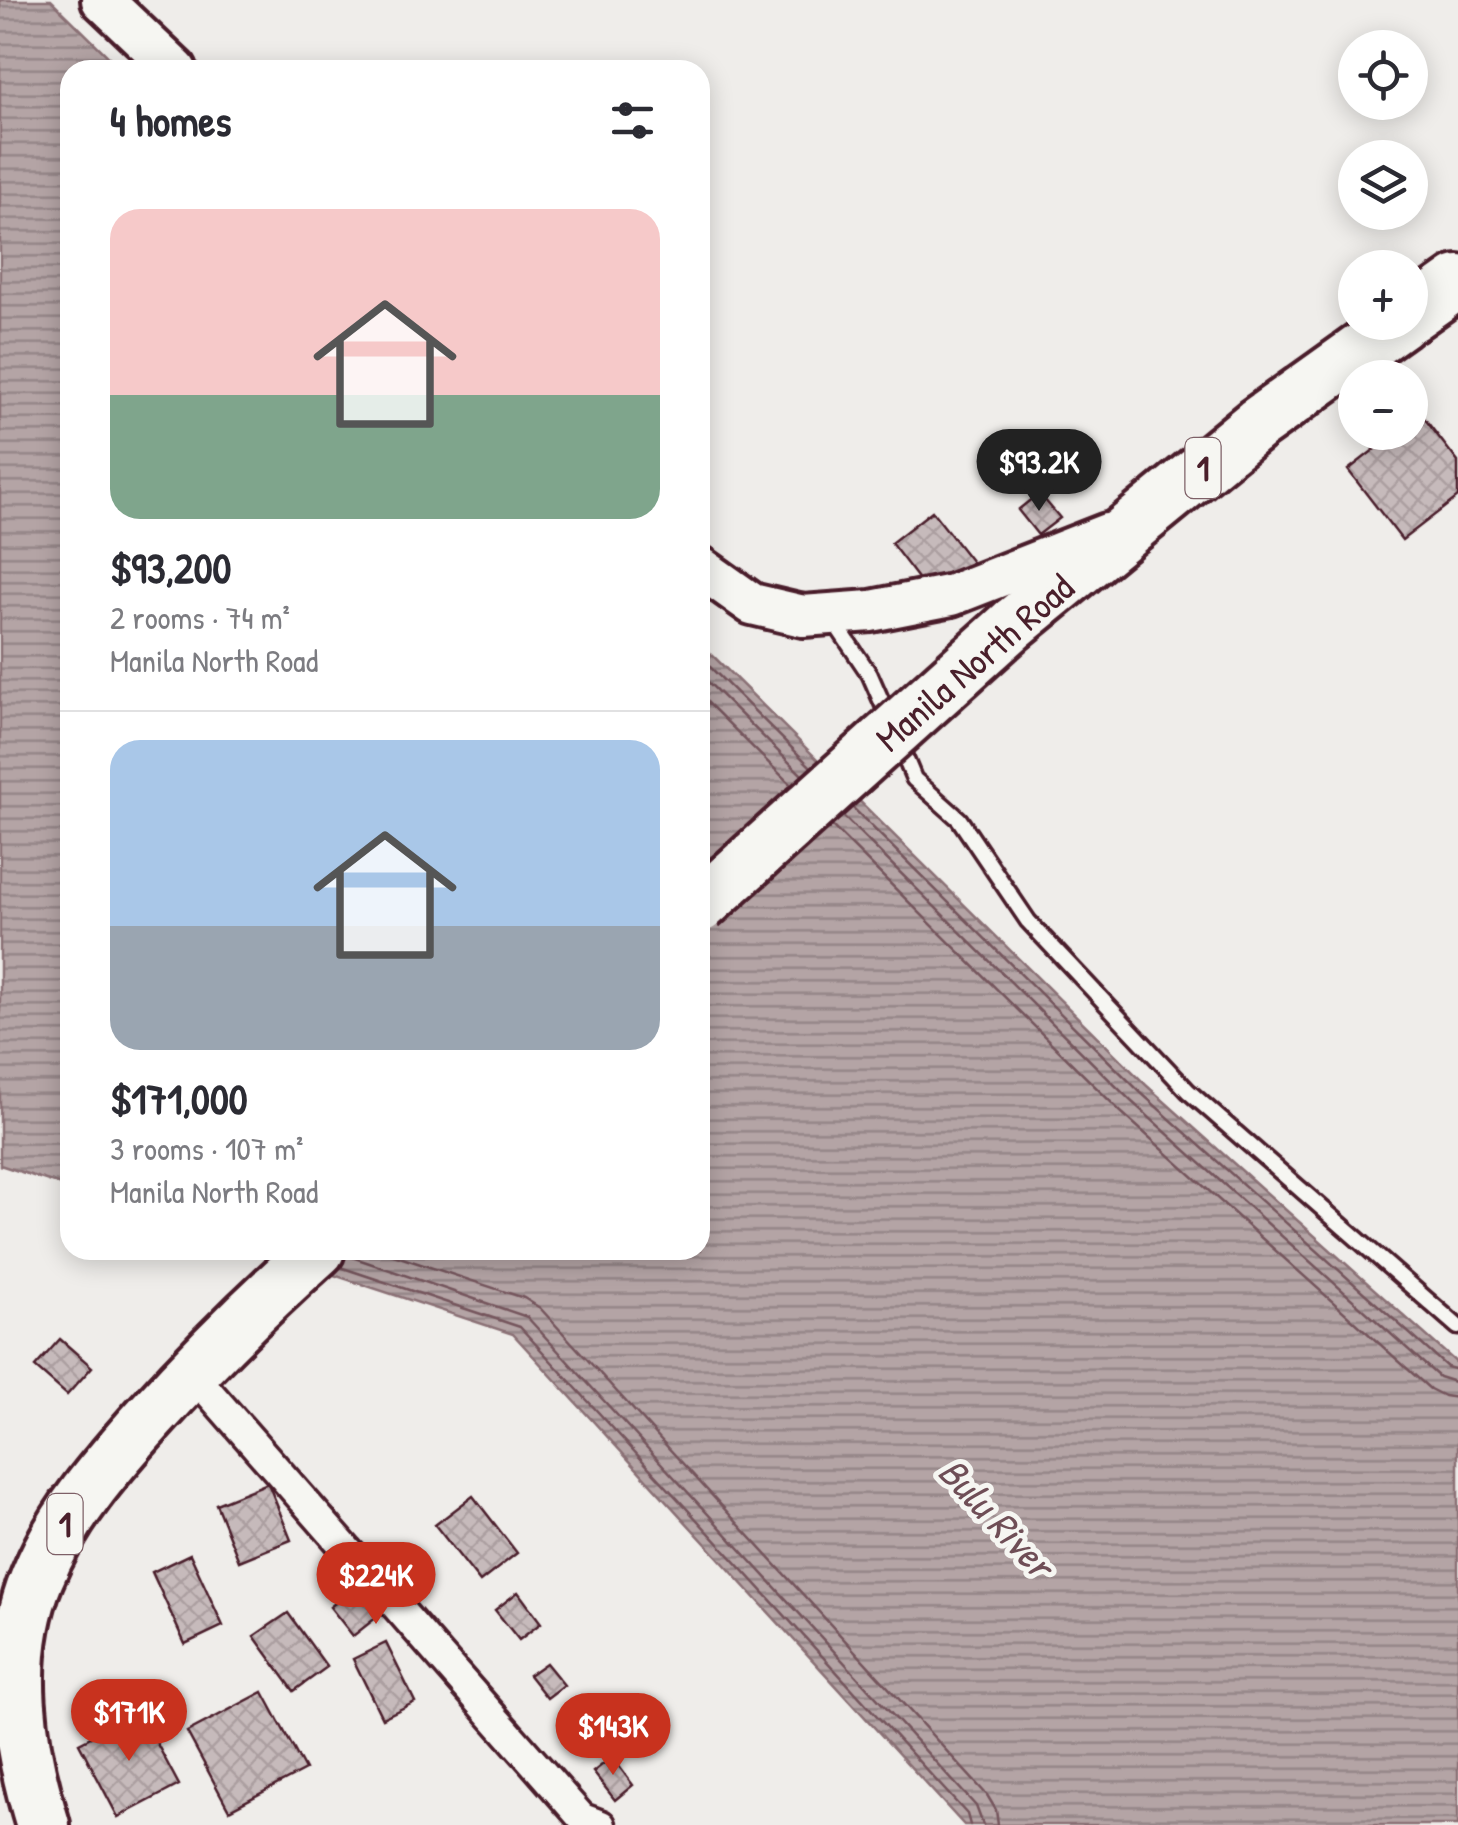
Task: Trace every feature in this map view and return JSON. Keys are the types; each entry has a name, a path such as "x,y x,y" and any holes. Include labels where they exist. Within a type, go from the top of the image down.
{"highway":[{"path":"1428,303 1458,282"},
{"name":"Manila North Road","path":"710,897 1013,624 1257,424 1375,340"},
{"name":"1","path":"43,1825 9,1713 36,1581 62,1528 101,1472 191,1372 306,1260"}],"street":[{"path":"102,0 165,60"},
{"path":"710,574 752,604 803,616 871,611 952,595 1138,522"},
{"path":"191,1372 582,1818 601,1825"}],"lane":[{"path":"828,614 870,675 914,778 959,819 1028,922 1188,1091 1458,1326"}],"water":[{"path":"0,0 51,0 112,60 60,60 60,1185 0,1165"},
{"name":"Bulu River","path":"710,653 1146,1085 1458,1364 1458,1825 964,1825 513,1334 288,1260 710,1260"}],"building":[{"path":"1428,423 1458,462 1458,497 1402,540 1348,470 1374,450 1428,450"},
{"path":"1039,493 1060,518 1038,535 1018,510"},
{"path":"932,511 972,562 930,594 891,543"},
{"path":"60,1339 92,1367 67,1395 35,1367"},
{"path":"268,1483 291,1540 239,1561 216,1504"},
{"path":"473,1496 517,1553 480,1582 435,1525"},
{"path":"190,1554 223,1626 185,1644 152,1572"},
{"path":"364,1580 387,1609 353,1636 330,1607"},
{"path":"518,1592 541,1623 519,1640 495,1610"},
{"path":"288,1613 327,1667 294,1691 254,1636"},
{"path":"386,1643 415,1702 382,1718 353,1659"},
{"path":"546,1663 564,1685 547,1698 529,1675"},
{"path":"263,1692 305,1770 229,1810 187,1732"},
{"path":"140,1712 179,1785 118,1817 79,1743"},
{"path":"612,1757 633,1785 615,1800 593,1772"}]}
